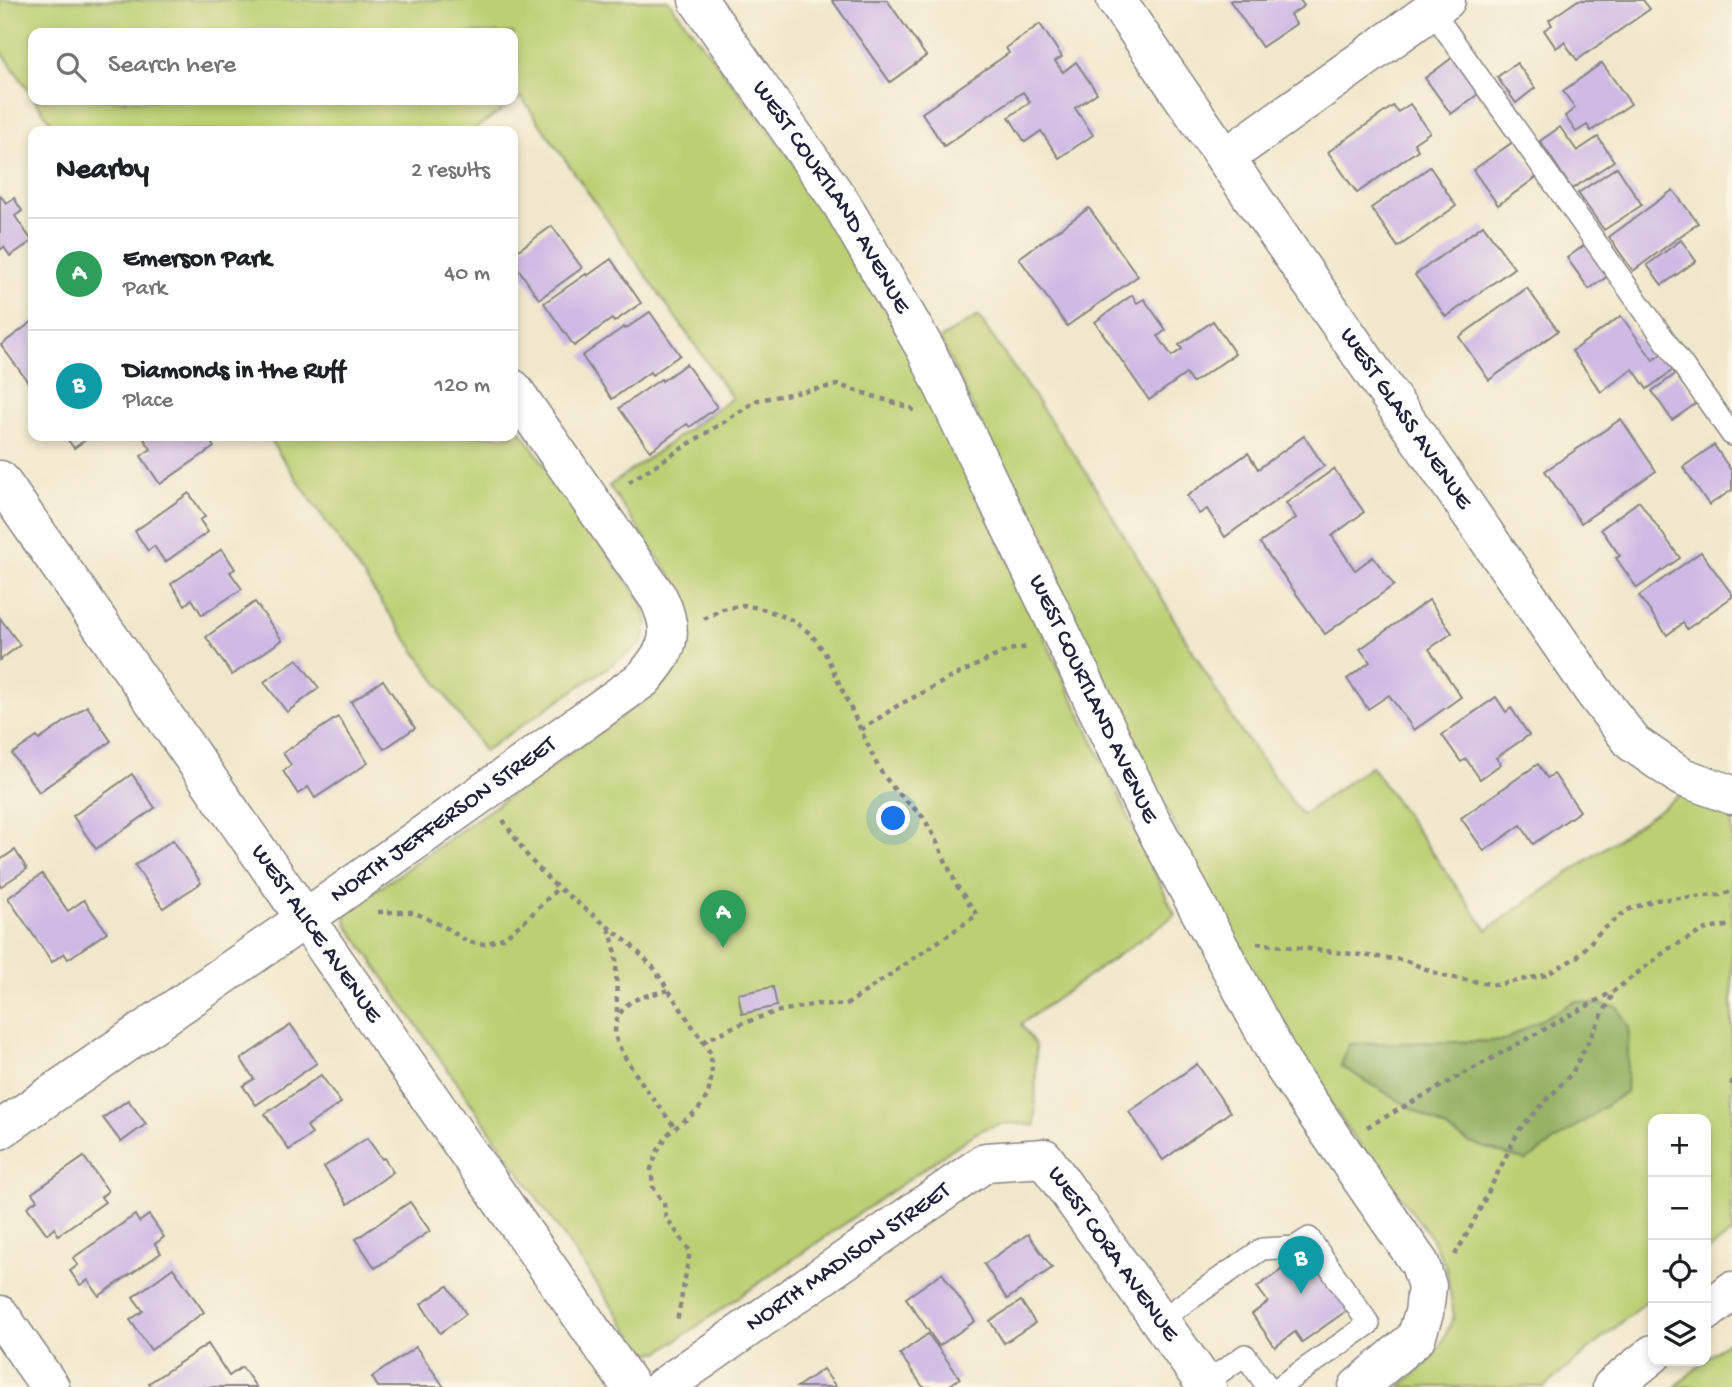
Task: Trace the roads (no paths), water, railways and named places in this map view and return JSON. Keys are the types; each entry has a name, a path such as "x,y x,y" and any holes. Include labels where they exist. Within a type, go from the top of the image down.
{"street":[{"name":"WEST COURTLAND AVENUE","path":"698,0 841,203 919,339 1147,813 1284,1067 1420,1264 1427,1286 1424,1313 1416,1338 1358,1387"},
{"name":"WEST GLASS AVENUE","path":"1115,0 1594,692 1633,743 1682,776 1732,795"},
{"path":"1226,158 1434,3"},
{"name":"NORTH JEFFERSON STREET","path":"0,1130 306,918 643,679 658,662 667,642 667,618 659,599 518,396"},
{"name":"WEST ALICE AVENUE","path":"0,480 631,1387"},
{"name":"WEST CORA AVENUE","path":"1044,1158 1206,1385"},
{"name":"NORTH MADISON STREET","path":"663,1387 986,1162 1044,1158"},
{"path":"1711,1308 1732,1291"},
{"path":"0,1315 50,1387"},
{"path":"1612,1387 1648,1358"}],"lane":[{"path":"1434,3 1732,435"},
{"path":"1160,1320 1262,1249 1295,1247 1310,1238 1369,1324 1279,1387"},
{"path":"1206,1385 1245,1355 1268,1387"}],"place":[{"name":"Emerson Park","path":"723,948"},
{"name":"Diamonds in the Ruff","path":"1301,1294"}]}
